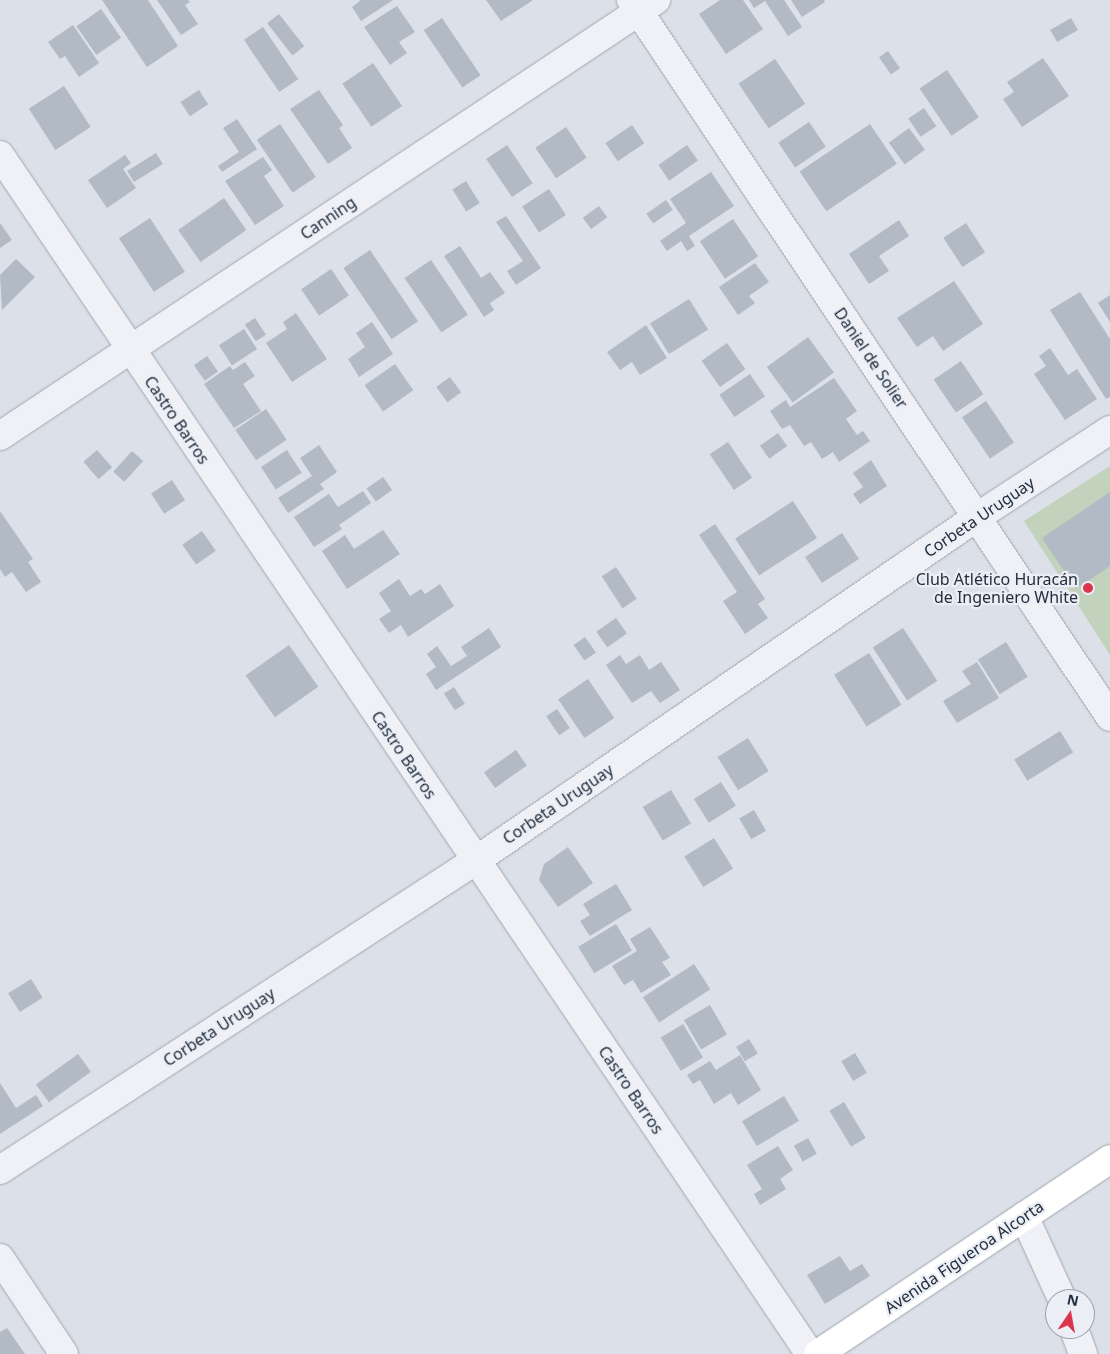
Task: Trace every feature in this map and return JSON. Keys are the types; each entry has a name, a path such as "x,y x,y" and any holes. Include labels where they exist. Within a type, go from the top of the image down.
{"main road":[{"name":"Avenida Figueroa Alcorta","path":"818,1354 1110,1159"}],"street":[{"name":"Canning","path":"0,436 642,4"},
{"name":"Daniel de Solier","path":"642,4 1110,717"},
{"name":"Castro Barros","path":"0,155 475,861 810,1354"},
{"name":"Corbeta Uruguay","path":"0,1170 475,861 978,517 1110,430"},
{"path":"1024,1216 1057,1289"},
{"path":"0,1258 64,1354"},
{"path":"1078,1339 1083,1354"}],"green space":[{"name":"Club Atlético Huracán de Ingeniero White","path":"1110,466 1110,655 1024,521"}],"building":[{"path":"102,0 148,0 178,46 147,67"},
{"path":"157,0 188,0 190,2 185,5 198,24 181,35"},
{"path":"361,0 393,0 361,21 352,7"},
{"path":"486,0 533,0 501,21"},
{"path":"720,0 743,0 763,29 726,54 699,14"},
{"path":"749,0 784,0 802,27 788,36 765,1 754,8"},
{"path":"791,0 824,0 825,2 802,17"},
{"path":"397,6 415,32 399,42 407,53 390,65 364,27"},
{"path":"101,9 121,38 97,55 76,26"},
{"path":"279,14 304,46 292,56 267,23"},
{"path":"442,18 481,75 462,88 424,30"},
{"path":"1071,18 1078,30 1057,42 1050,30"},
{"path":"73,25 99,63 79,77 65,56 60,59 48,42"},
{"path":"263,27 298,79 279,92 244,40"},
{"path":"888,51 900,68 891,75 879,57"},
{"path":"1043,58 1069,96 1022,127 1003,99 1014,92 1007,82"},
{"path":"775,59 805,104 769,128 739,84"},
{"path":"373,63 402,106 371,127 342,84"},
{"path":"947,70 979,117 952,136 920,88"},
{"path":"64,86 91,127 55,150 29,109"},
{"path":"199,90 208,104 190,116 181,102"},
{"path":"319,90 343,125 339,128 352,148 328,164 290,109"},
{"path":"924,108 936,126 921,137 908,119"},
{"path":"237,119 257,149 222,172 218,166 239,152 223,128"},
{"path":"809,122 826,147 795,168 778,143"},
{"path":"280,124 316,177 293,193 257,140"},
{"path":"870,124 897,164 826,211 800,172"},
{"path":"632,125 644,143 618,161 605,143"},
{"path":"566,127 587,158 556,178 535,148"},
{"path":"909,128 925,150 905,165 889,143"},
{"path":"507,145 533,183 512,197 486,159"},
{"path":"687,145 698,161 669,181 658,165"},
{"path":"156,153 163,164 134,182 127,171"},
{"path":"125,155 131,163 123,169 136,188 107,208 88,180"},
{"path":"263,157 272,170 264,176 284,206 255,225 225,181"},
{"path":"711,172 734,206 689,236 695,246 687,251 681,241 667,251 660,241 686,223 670,199"},
{"path":"466,181 480,203 466,212 452,189"},
{"path":"549,189 566,215 539,232 522,206"},
{"path":"224,198 246,230 200,262 178,230"},
{"path":"666,200 673,210 653,224 646,214"},
{"path":"599,206 607,217 591,229 583,218"},
{"path":"506,216 541,268 516,285 507,271 523,261 496,222"},
{"path":"150,218 185,272 154,292 119,238"},
{"path":"733,219 758,256 725,279 700,241"},
{"path":"899,220 909,236 879,256 889,271 869,284 849,254"},
{"path":"0,223 12,240 0,248"},
{"path":"966,223 985,252 962,267 943,238"},
{"path":"460,246 481,278 490,272 505,293 490,303 494,310 484,317 444,256"},
{"path":"370,250 418,321 392,339 343,268"},
{"path":"16,259 35,277 2,310 0,275"},
{"path":"431,260 468,315 441,333 404,278"},
{"path":"755,263 769,282 749,296 755,303 738,315 719,287"},
{"path":"331,269 349,296 319,316 301,289"},
{"path":"954,281 983,324 943,351 933,336 917,347 897,318"},
{"path":"1080,292 1110,339 1110,397 1106,399 1050,310"},
{"path":"1110,295 1110,322 1098,303"},
{"path":"689,299 708,330 669,354 650,323"},
{"path":"296,313 327,359 292,382 266,343 287,329 283,322"},
{"path":"255,318 266,335 256,341 245,325"},
{"path":"372,322 393,354 359,377 348,359 365,347 356,333"},
{"path":"646,325 667,358 640,375 632,362 620,370 607,352"},
{"path":"244,329 257,349 232,365 219,345"},
{"path":"808,337 834,373 793,403 767,367"},
{"path":"727,343 745,369 720,387 702,361"},
{"path":"1050,348 1068,375 1077,369 1097,399 1065,420 1034,374 1046,366 1039,356"},
{"path":"207,356 218,372 205,381 194,365"},
{"path":"961,361 983,394 956,413 934,379"},
{"path":"245,362 255,376 243,384 261,411 234,428 204,384 230,366 233,370"},
{"path":"395,364 413,390 383,411 365,385"},
{"path":"750,374 765,396 734,417 719,395"},
{"path":"450,377 461,392 447,402 436,387"},
{"path":"834,378 857,411 846,419 857,435 863,431 870,441 839,462 833,452 822,459 811,442 804,446 790,425 782,429 770,411 786,400 790,407"},
{"path":"986,401 1014,442 990,459 962,417"},
{"path":"266,409 287,440 256,460 235,430"},
{"path":"778,433 787,446 769,459 760,446"},
{"path":"728,442 752,478 734,490 710,454"},
{"path":"319,445 337,472 320,484 324,489 288,513 278,498 312,476 300,458"},
{"path":"97,450 112,467 99,479 83,462"},
{"path":"287,450 302,473 276,490 261,467"},
{"path":"132,451 143,461 124,482 113,472"},
{"path":"871,460 887,486 860,504 853,494 863,487 853,473"},
{"path":"383,477 392,490 376,502 367,488"},
{"path":"172,480 185,500 164,514 151,494"},
{"path":"363,491 371,503 339,525 342,529 314,547 294,517 329,494 338,507"},
{"path":"1110,492 1110,566 1076,589 1042,538"},
{"path":"793,501 817,538 759,575 735,539"},
{"path":"0,511 33,559 28,562 41,582 26,592 12,572 5,577 0,569"},
{"path":"715,524 765,599 758,604 768,618 745,634 723,601 737,592 699,535"},
{"path":"383,530 400,554 347,589 322,551 345,535 354,549"},
{"path":"202,531 216,551 196,564 182,545"},
{"path":"842,533 859,559 822,583 805,557"},
{"path":"616,567 637,599 622,608 602,576"},
{"path":"399,579 410,596 421,589 425,594 440,584 454,606 408,637 401,625 389,633 379,619 391,611 379,593"},
{"path":"616,618 627,634 607,647 596,632"},
{"path":"489,628 501,647 436,690 426,674 436,667 427,654 437,646 451,666 467,656 461,647"},
{"path":"903,628 937,681 907,700 873,648"},
{"path":"585,637 596,653 584,661 574,645"},
{"path":"1006,642 1028,677 1000,694 978,659"},
{"path":"289,645 318,687 275,717 246,675"},
{"path":"869,653 901,705 867,726 834,675"},
{"path":"620,655 626,664 640,655 649,670 661,662 680,690 660,703 651,691 632,703 606,665"},
{"path":"977,662 999,698 957,723 943,701 971,684 962,671"},
{"path":"588,679 614,718 584,738 558,699"},
{"path":"454,687 465,704 455,710 444,694"},
{"path":"557,709 570,728 559,735 546,716"},
{"path":"1060,731 1073,752 1027,781 1014,760"},
{"path":"748,738 769,771 738,790 717,757"},
{"path":"516,750 527,766 495,788 484,772"},
{"path":"721,782 736,806 709,823 694,799"},
{"path":"671,790 691,823 663,840 643,807"},
{"path":"754,810 766,831 751,839 739,818"},
{"path":"714,838 733,869 703,887 684,857"},
{"path":"568,847 593,883 558,907 539,880 544,864"},
{"path":"616,884 632,910 590,936 580,921 590,915 583,904"},
{"path":"616,924 632,951 594,973 578,947"},
{"path":"650,927 670,958 662,962 671,975 641,993 633,980 624,985 612,966 637,951 630,939"},
{"path":"694,964 710,989 659,1022 643,997"},
{"path":"31,979 43,998 20,1012 8,993"},
{"path":"710,1005 727,1034 701,1049 684,1020"},
{"path":"683,1024 703,1057 681,1071 661,1037"},
{"path":"749,1039 758,1054 745,1061 736,1047"},
{"path":"855,1053 867,1073 853,1081 841,1061"},
{"path":"78,1054 91,1072 49,1102 36,1085"},
{"path":"740,1055 761,1090 738,1105 731,1093 714,1104 700,1080 693,1084 687,1075 710,1061 716,1070"},
{"path":"0,1083 16,1108 36,1095 43,1106 0,1134"},
{"path":"784,1096 799,1121 757,1146 742,1121"},
{"path":"844,1102 866,1138 851,1147 829,1111"},
{"path":"808,1138 817,1154 803,1162 794,1146"},
{"path":"778,1146 793,1170 780,1179 786,1189 760,1205 754,1194 762,1189 747,1165"},
{"path":"840,1256 850,1271 862,1264 870,1276 825,1304 807,1275"},
{"path":"7,1328 25,1354 0,1354 0,1332"}],"place":[{"name":"Club Atlético Huracán de Ingeniero White","path":"1088,588"}]}
